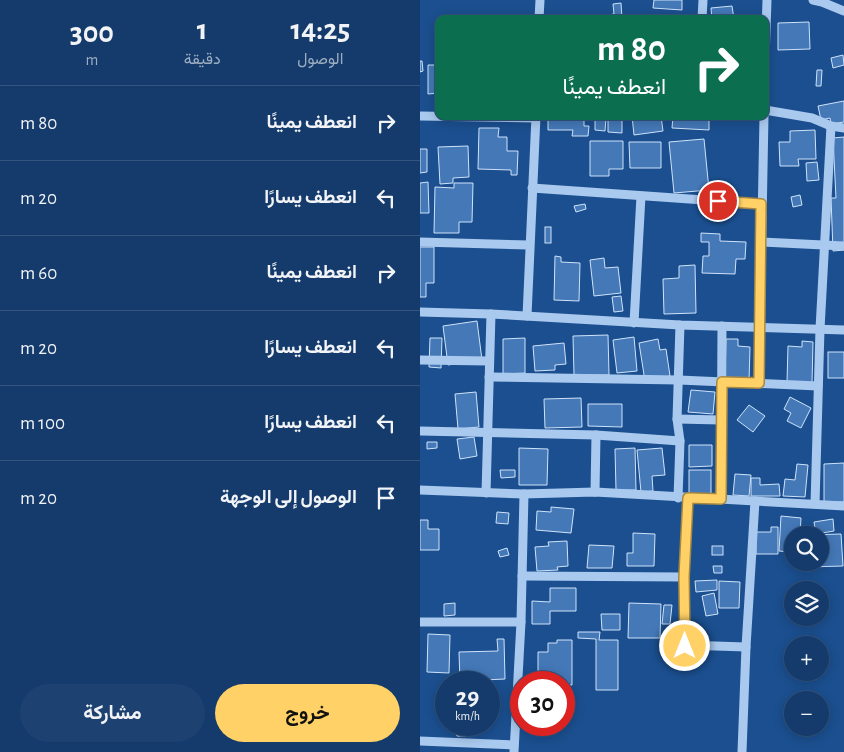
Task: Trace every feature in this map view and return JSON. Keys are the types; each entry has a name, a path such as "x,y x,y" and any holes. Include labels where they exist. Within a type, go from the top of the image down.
{"street":[{"path":"530,0 540,0 539,15"},
{"path":"702,15 703,0"},
{"path":"766,0 766,15"},
{"path":"813,0 844,11"},
{"path":"769,111 812,118 831,126 844,128"},
{"path":"420,116 435,116"},
{"path":"527,316 536,120"},
{"path":"759,383 764,120"},
{"path":"814,504 820,329 831,126"},
{"path":"532,188 761,204"},
{"path":"634,323 641,196"},
{"path":"420,242 529,245"},
{"path":"761,242 844,246"},
{"path":"420,312 680,325 844,330"},
{"path":"486,493 490,314"},
{"path":"678,498 680,441 677,419 680,325"},
{"path":"721,499 722,326"},
{"path":"420,360 489,361"},
{"path":"489,377 679,380 818,386"},
{"path":"677,419 721,420"},
{"path":"420,431 596,436 680,441"},
{"path":"596,436 596,492"},
{"path":"420,490 524,494 596,492 844,506"},
{"path":"420,741 514,748 521,622 524,494"},
{"path":"688,498 684,577 685,646 746,647"},
{"path":"742,752 755,500"},
{"path":"522,576 684,577"},
{"path":"420,622 521,622"}],"building":[{"path":"654,0 682,0 682,10 653,8"},
{"path":"621,3 622,15 608,15 614,14 613,4"},
{"path":"732,6 733,15 712,15 711,8"},
{"path":"809,22 810,49 778,50 778,23"},
{"path":"843,55 844,65 833,68 831,58"},
{"path":"420,61 422,61 423,71 420,72"},
{"path":"428,65 435,65 435,93 428,94"},
{"path":"817,70 822,70 821,86 816,86"},
{"path":"844,101 844,122 831,124 830,118 821,120 818,106"},
{"path":"548,120 584,120 584,126 589,126 588,136 572,136 573,130 548,130"},
{"path":"595,120 606,120 605,131 595,130"},
{"path":"608,120 622,120 622,133 608,132"},
{"path":"632,120 662,120 663,131 634,135"},
{"path":"673,120 709,120 709,130 672,128"},
{"path":"479,128 499,128 498,137 507,137 507,151 518,151 517,175 511,175 511,170 478,169"},
{"path":"815,130 816,159 798,159 799,166 780,166 779,142 790,142 790,131"},
{"path":"844,137 844,250 833,251 831,198 836,198 833,138"},
{"path":"704,139 709,190 674,193 669,142"},
{"path":"590,141 623,141 623,169 609,169 609,176 590,176"},
{"path":"629,142 661,142 661,168 630,168"},
{"path":"468,146 469,177 453,178 453,183 440,184 438,147"},
{"path":"420,149 427,149 427,172 420,173"},
{"path":"817,162 819,180 807,181 806,163"},
{"path":"428,182 429,213 420,213 420,183"},
{"path":"454,183 473,183 472,222 459,222 459,233 434,233 435,187 454,188"},
{"path":"800,195 802,205 793,207 791,197"},
{"path":"585,204 586,209 576,212 574,206"},
{"path":"545,227 551,227 551,243 545,243"},
{"path":"701,233 720,234 720,241 746,242 745,259 736,259 735,274 702,273 703,256 709,256 709,242 701,242"},
{"path":"420,247 434,247 434,283 426,283 426,297 420,297"},
{"path":"555,256 561,257 561,262 580,263 579,301 554,300"},
{"path":"604,258 605,268 618,267 621,293 594,296 590,260"},
{"path":"695,265 696,313 664,314 663,279 679,278 679,266"},
{"path":"621,296 623,311 614,312 612,297"},
{"path":"477,321 482,360 448,365 443,326"},
{"path":"608,335 609,375 574,375 573,336"},
{"path":"634,337 637,371 617,373 613,340"},
{"path":"430,338 442,338 441,368 429,367"},
{"path":"525,338 525,373 503,374 503,339"},
{"path":"658,339 660,350 666,349 670,376 645,381 639,343"},
{"path":"726,339 738,339 738,346 750,347 749,382 725,381"},
{"path":"802,341 813,342 812,383 787,382 788,346 802,347"},
{"path":"564,343 566,364 555,365 555,370 535,371 533,346"},
{"path":"828,352 844,352 844,378 828,378"},
{"path":"691,390 715,392 713,414 688,412"},
{"path":"476,392 479,427 458,429 455,394"},
{"path":"790,397 811,408 801,428 787,421 791,413 784,409"},
{"path":"581,398 582,427 545,428 544,399"},
{"path":"588,404 622,404 622,427 588,426"},
{"path":"749,405 765,416 753,432 737,420"},
{"path":"474,437 477,456 460,459 457,439"},
{"path":"427,442 437,442 437,448 427,449"},
{"path":"689,445 712,445 712,466 689,467"},
{"path":"519,448 548,449 547,485 519,485"},
{"path":"635,448 636,490 616,490 615,449"},
{"path":"662,448 665,475 652,476 653,491 641,492 637,450"},
{"path":"844,463 844,502 824,502 824,464"},
{"path":"797,464 808,465 805,497 783,496 785,479 795,480"},
{"path":"500,470 515,470 515,477 501,478"},
{"path":"689,470 711,470 711,494 689,494"},
{"path":"735,474 751,475 749,496 733,495"},
{"path":"751,478 760,478 760,485 779,484 780,496 751,496"},
{"path":"551,507 574,509 571,533 536,530 537,511 551,512"},
{"path":"497,512 509,513 508,524 496,523"},
{"path":"781,516 801,518 801,526 784,526 784,552 779,551"},
{"path":"833,519 834,531 829,532 829,526 815,526 814,522"},
{"path":"420,520 428,520 428,529 439,529 439,550 420,550"},
{"path":"771,527 778,527 778,554 756,554 756,532 771,532"},
{"path":"633,533 655,534 654,566 627,566 627,553 633,553"},
{"path":"829,534 841,534 843,566 829,566"},
{"path":"567,541 568,566 557,567 558,570 537,571 535,547 549,546 548,542"},
{"path":"589,545 614,546 612,568 587,568"},
{"path":"712,546 723,546 723,555 712,555"},
{"path":"507,548 509,555 500,557 498,551"},
{"path":"713,566 722,566 722,573 714,573"},
{"path":"717,580 717,590 696,592 695,581"},
{"path":"719,581 740,582 739,608 719,608"},
{"path":"550,588 576,588 576,611 550,611 550,624 532,624 532,601 550,602"},
{"path":"714,593 718,614 706,616 702,596"},
{"path":"455,603 455,615 444,616 444,604"},
{"path":"629,603 661,604 660,638 628,638"},
{"path":"664,605 672,605 670,624 662,624"},
{"path":"601,614 620,614 620,630 602,630"},
{"path":"578,632 600,632 599,640 618,640 618,690 596,690 596,639 578,638"},
{"path":"428,634 450,635 449,671 427,672"},
{"path":"497,639 504,639 505,679 500,679 500,671 460,671 459,652 498,651"},
{"path":"557,640 572,640 572,671 538,671 538,652 548,652 548,643 557,643"}],"route":[{"path":"685,646 684,577 688,498 721,499 722,382 759,383 761,204 718,201"}]}
